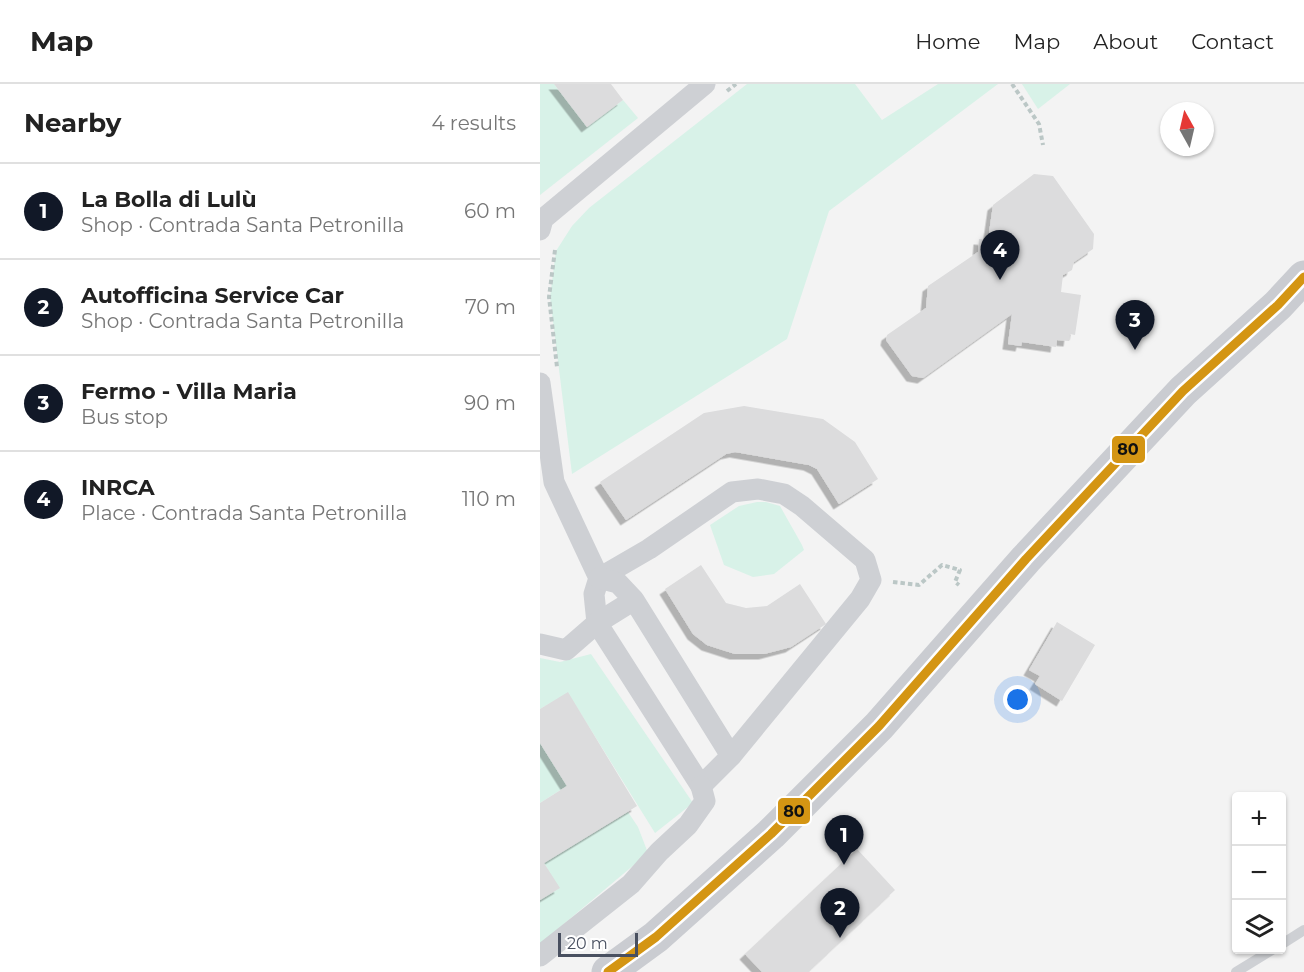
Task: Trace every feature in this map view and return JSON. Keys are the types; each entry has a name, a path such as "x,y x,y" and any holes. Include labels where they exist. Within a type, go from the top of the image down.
{"main road":[{"path":"608,972 656,937 762,842 863,743 1026,559 1183,391 1291,298 1304,277"}],"street":[{"path":"540,230 543,219 712,91"},
{"path":"540,956 631,884 659,852 688,825 705,801 701,786 597,623 594,594 599,578 554,482 549,378"},
{"path":"599,578 649,549 732,492 758,489 784,494 802,506 865,560 871,580 860,599 730,756 701,786"},
{"path":"599,578 618,583 634,600 730,756"},
{"path":"540,644 566,650 597,623 634,600"}],"lane":[{"path":"1286,941 1304,930"},
{"path":"1236,972 1265,954"}],"path":[{"path":"712,91 735,84"},
{"path":"1012,84 1040,124 1043,145"},
{"path":"549,378 549,297 554,251 560,242"},
{"path":"871,580 919,585 942,565 960,570 955,582 959,585"}],"green space":[{"path":"540,84 554,84 587,127 623,100 638,118 540,195"},
{"path":"747,84 855,84 882,120 938,84 998,84 829,211 787,339 572,474 550,297 556,251 572,226 589,208"},
{"path":"1022,84 1070,84 1038,109"},
{"path":"757,502 780,506 804,550 774,574 753,577 724,565 710,525 739,506"},
{"path":"591,654 693,803 655,833 568,693 540,709 540,658 560,662"},
{"path":"540,743 567,786 540,803"},
{"path":"628,812 638,827 648,853 540,944 540,900 559,888 544,863"}],"building":[{"path":"554,84 611,84 623,100 587,127"},
{"path":"1034,174 1053,176 1094,234 1093,249 1074,262 1072,270 1063,275 1061,292 1081,295 1075,335 1070,334 1069,341 1057,340 1056,347 1022,342 1021,346 1008,344 1012,314 923,378 912,376 886,340 887,335 926,308 928,286 978,252 979,239 988,240 993,205"},
{"path":"744,406 823,419 855,442 878,479 839,504 817,469 809,465 735,452 726,454 626,520 600,482 704,413"},
{"path":"701,565 726,603 746,608 767,606 800,584 826,624 791,647 764,654 735,654 707,645 693,634 665,589"},
{"path":"1057,622 1095,645 1062,701 1035,684 1040,676 1029,670"},
{"path":"568,692 637,806 544,863 560,888 540,900 540,803 567,786 540,743 540,709"},
{"path":"857,849 895,890 808,972 762,972 745,954"}],"transit line":[{"name":"80","path":"608,972 656,937 771,834 879,726 1026,559 1183,391 1278,305 1304,277"}],"place":[{"name":"INRCA","path":"1000,280"},
{"name":"Fermo - Villa Maria","path":"1135,350"},
{"name":"La Bolla di Lulù","path":"844,865"},
{"name":"Autofficina Service Car","path":"840,938"}]}
